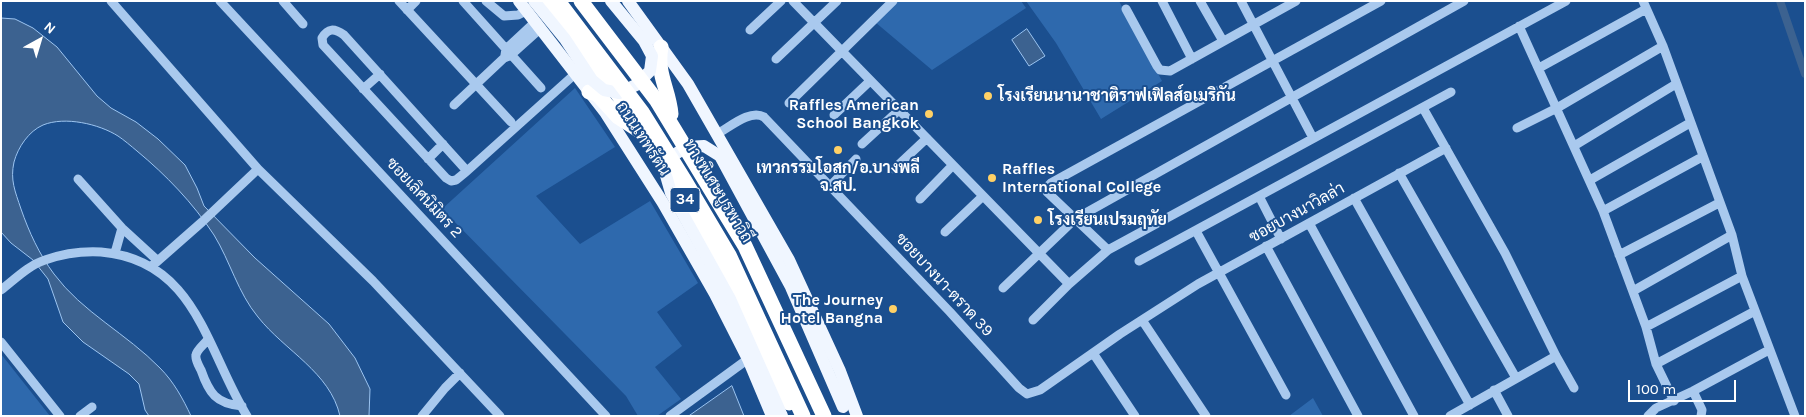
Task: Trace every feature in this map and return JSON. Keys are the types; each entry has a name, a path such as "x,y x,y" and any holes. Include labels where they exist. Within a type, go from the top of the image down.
{"highway":[{"name":"ถนนเทพรัตน","path":"548,1 635,116 720,260 795,416"},
{"path":"558,1 642,112 729,255 803,416"},
{"name":"ทางพิเศษบูรพาวิถี","path":"567,1 647,108 735,252 811,416"},
{"name":"ทางพิเศษบูรพาวิถี","path":"581,1 657,101 745,246 824,416"},
{"name":"34","path":"587,1 661,98 671,114 749,244 840,413"},
{"path":"661,47 659,66 671,114"},
{"path":"589,92 597,94 618,117 646,135"}],"main road":[{"path":"526,4 565,38 592,80 604,90 619,93 636,85 650,71 652,56 644,41 612,1"},
{"path":"628,1 688,84 789,260 840,371 857,416"},
{"name":"ถนนเทพรัตน","path":"526,4 538,25 605,112 663,203 715,294 748,359 772,416"},
{"path":"782,416 730,299 671,193 665,172 671,158 686,147 704,146 720,156 792,287 840,413"}],"street":[{"path":"111,1 258,169 373,281 500,416"},
{"name":"ซอยเลิศนิมิตร 2","path":"220,1 606,416"},
{"path":"282,1 303,24"},
{"path":"399,1 511,122"},
{"path":"407,10 416,1"},
{"path":"463,1 507,54 541,88"},
{"path":"486,1 504,16 518,16 526,4"},
{"path":"750,30 781,1"},
{"path":"793,1 1069,284"},
{"path":"776,59 837,1"},
{"path":"790,103 893,1"},
{"path":"1162,1 1192,59"},
{"path":"1200,1 1223,41"},
{"path":"1241,1 1313,138"},
{"path":"1126,10 1157,66 1160,70 1170,71 1254,25 1279,5 1296,1"},
{"path":"1108,250 1047,192 1046,188 1051,183 1381,1"},
{"path":"1003,288 1075,218 1464,1"},
{"path":"1033,320 1069,284 1108,250 1561,3"},
{"path":"1539,68 1645,5 1663,46 1732,236 1742,276 1794,416"},
{"path":"454,105 538,25"},
{"path":"1519,26 1603,210 1646,327 1656,364 1674,401"},
{"path":"467,171 380,74 337,30 331,29 326,32 322,38 323,46 451,182 467,171 575,74"},
{"path":"1517,128 1557,108 1663,46"},
{"path":"363,89 380,74"},
{"path":"834,115 870,81"},
{"path":"1574,146 1676,84"},
{"path":"1139,261 1451,92"},
{"path":"1423,108 1505,253 1574,388"},
{"path":"862,144 898,110"},
{"name":"ซอยบางนา-ตราด 39","path":"717,134 752,114 759,114 764,117 1022,391 1027,394 1040,390 1164,306"},
{"path":"1590,180 1690,123"},
{"path":"894,168 926,138"},
{"path":"428,158 444,144"},
{"name":"ซอยบางนาวิลล่า","path":"1164,306 1219,272 1446,148"},
{"path":"1603,210 1702,157"},
{"path":"830,186 856,159"},
{"path":"920,199 953,165"},
{"path":"155,264 258,169"},
{"path":"1399,173 1516,378"},
{"path":"78,180 184,298 196,316 247,416"},
{"path":"945,232 983,196"},
{"path":"1354,198 1470,404"},
{"path":"1261,200 1281,239"},
{"path":"1619,255 1719,203"},
{"path":"1309,223 1414,416"},
{"path":"115,253 122,228"},
{"path":"1196,231 1286,395"},
{"path":"1633,291 1732,236"},
{"path":"1266,246 1358,416"},
{"path":"1,290 23,273 48,259 88,251 126,255 155,264"},
{"path":"1646,327 1742,276"},
{"path":"1656,364 1755,311"},
{"path":"1142,320 1206,416"},
{"path":"208,340 198,352 196,359 207,387 214,396 223,402 232,406 242,406"},
{"path":"2,343 60,416"},
{"path":"1648,416 1656,408 1674,401 1769,350"},
{"path":"1093,354 1135,416"},
{"path":"1450,416 1556,356"},
{"path":"670,416 748,359"},
{"path":"422,416 460,373"},
{"path":"1494,390 1508,416"},
{"path":"1693,391 1702,410 1701,416"},
{"path":"82,415 92,407"}],"shaded area":[{"path":"893,1 1021,1 1026,8 932,70 875,22"},
{"path":"1026,1 1119,1 1162,81 1101,119 1056,43"},
{"path":"1,18 15,19 33,28 57,47 97,96 111,108 136,122 158,139 185,165 204,206 255,258 329,324 355,358 370,389 369,416 340,416 335,401 317,374 269,329 251,308 220,245 206,223 169,180 148,160 120,138 92,125 61,121 43,125 33,131 25,140 14,162 14,186 24,218 44,259 65,288 160,368 178,391 191,416 149,416 145,410 139,384 129,374 83,342 63,322 48,279 33,260 11,243 1,232"},
{"path":"1027,29 1045,56 1029,66 1012,40"},
{"path":"575,88 615,147 536,196 580,244 650,201 698,283 657,312 682,346 655,367 681,399 657,416 638,416 626,396 442,209"},
{"path":"1,354 50,416 1,416"},
{"path":"732,386 744,416 689,416"},
{"path":"1313,398 1323,416 1289,416"}],"waterway":[{"path":"1780,1 1805,74"}],"place":[{"name":"โรงเรียนนานาชาติราฟเฟิลส์อเมริกัน","path":"988,96"},
{"name":"Raffles American School Bangkok","path":"929,114"},
{"name":"เทวกรรมโอสก/อ.บางพลี จ.สป.","path":"838,150"},
{"name":"Raffles International College","path":"992,178"},
{"name":"โรงเรียนเปรมฤทัย","path":"1038,220"},
{"name":"The Journey Hotel Bangna","path":"893,309"}]}
